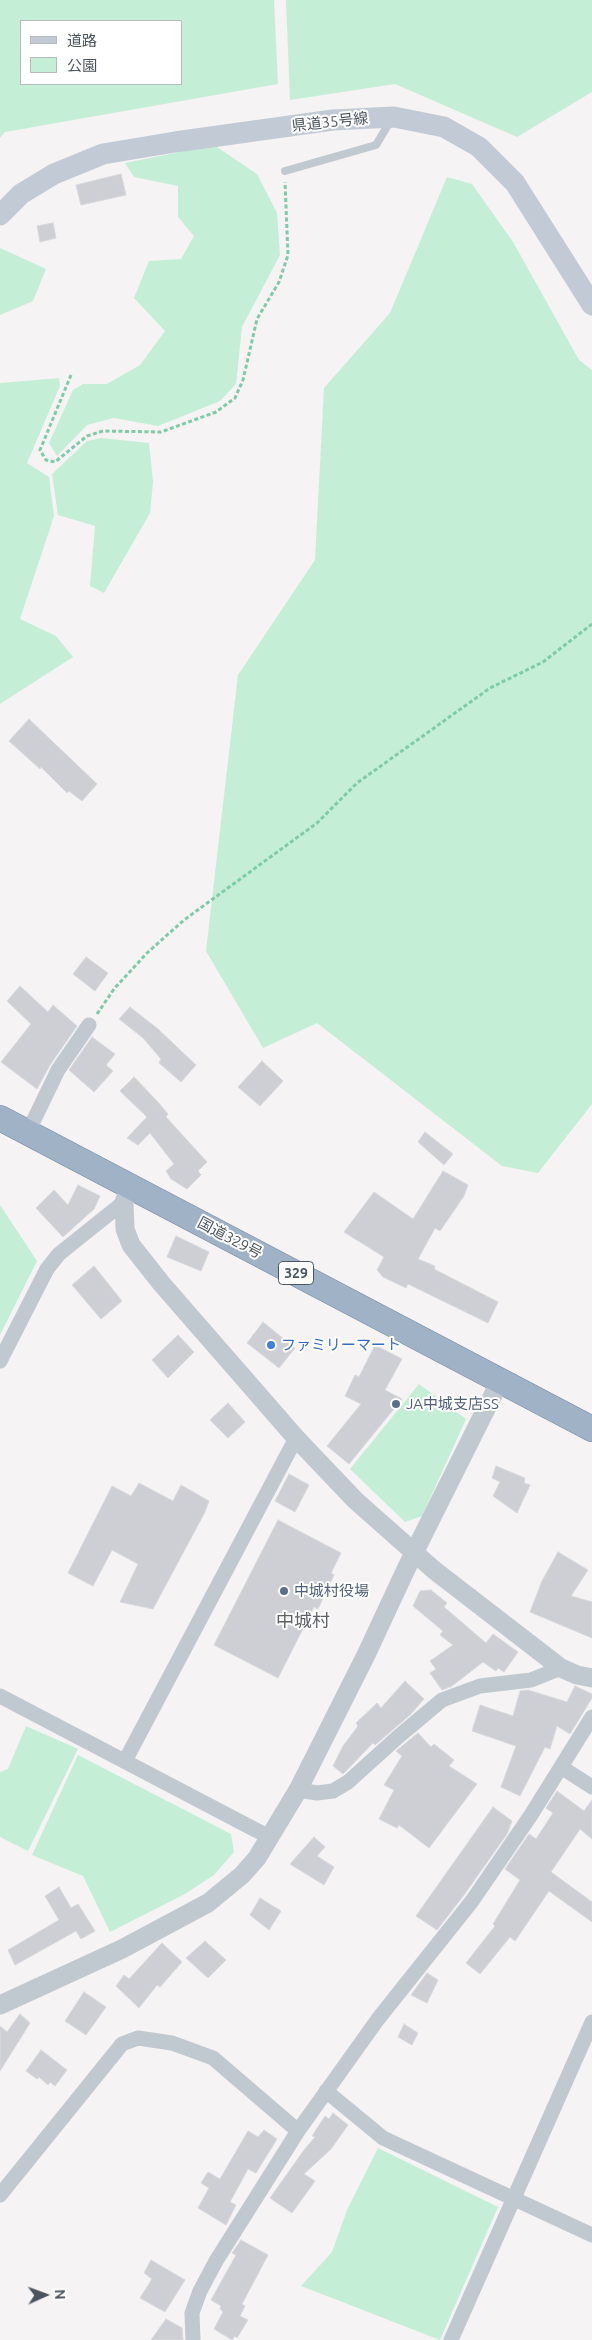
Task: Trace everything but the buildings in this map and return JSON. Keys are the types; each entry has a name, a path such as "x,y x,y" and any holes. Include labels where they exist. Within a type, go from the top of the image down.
{"highway":[{"name":"国道329号","path":"0,1118 28,1132 127,1194 592,1429"}],"main road":[{"name":"県道35号線","path":"0,215 21,194 54,174 103,154 333,120 394,117 444,127 480,147 515,183 592,305"}],"street":[{"path":"28,1132 58,1070 89,1025"},
{"path":"0,1361 47,1269 59,1254 127,1194"},
{"path":"127,1194 125,1230 132,1246 161,1283 296,1438 355,1500 434,1570 561,1668 592,1678"},
{"path":"0,2004 122,1949 208,1903 242,1875 258,1858 298,1790 500,1381"},
{"path":"125,1762 296,1438"},
{"path":"298,1790 317,1793 333,1791 348,1782 442,1700 480,1686 531,1680 561,1668"},
{"path":"0,1696 271,1838"},
{"path":"193,2340 192,2313 200,2291 216,2262 298,2131 378,2019 472,1901 531,1815 592,1717"},
{"path":"561,1767 592,1787"},
{"path":"451,2340 592,2022"},
{"path":"0,2196 122,2044 138,2038 172,2044 213,2058 298,2131"},
{"path":"326,2092 383,2138 592,2235"}],"lane":[{"path":"285,171 376,145 394,117"}],"path":[{"path":"71,375 40,450 46,460 55,462 87,436 103,431 161,432 216,412 235,398 243,380 257,319 279,282 288,255 285,171"},
{"path":"89,1025 114,989 147,953 184,920 317,823 365,777 490,688 543,662 592,624"}],"green space":[{"path":"0,0 274,0 278,84 5,132 0,138"},
{"path":"286,0 592,0 592,92 517,137 395,84 290,100"},
{"path":"214,145 257,174 277,213 280,255 242,327 236,384 220,401 158,426 114,418 87,425 57,456 49,443 73,390 83,384 107,384 140,365 165,331 134,298 149,261 181,259 194,236 178,217 178,186 134,177 125,163"},
{"path":"447,177 472,184 513,242 579,360 592,370 592,1104 538,1173 502,1166 317,1023 263,1048 206,951 238,675 315,560 324,388 390,313"},
{"path":"0,248 46,269 33,301 0,315"},
{"path":"59,378 60,386 27,463 49,477 54,516 20,619 56,636 73,657 0,704 0,383"},
{"path":"101,438 149,443 153,482 150,513 104,593 90,586 95,526 58,515 52,474 87,441"},
{"path":"0,1205 37,1261 0,1335"},
{"path":"419,1384 466,1419 422,1516 405,1522 350,1469"},
{"path":"26,1726 78,1749 28,1851 0,1837 0,1772 8,1769"},
{"path":"78,1755 231,1834 234,1852 214,1875 185,1894 110,1932 83,1876 32,1855"},
{"path":"378,2148 498,2207 440,2340 301,2286 332,2252 347,2210"}],"place":[{"name":"ファミリーマート","path":"271,1345"},
{"name":"JA中城支店SS","path":"396,1404"},
{"name":"中城村役場","path":"284,1591"}],"district":[{"name":"中城村","path":"303,1621"}]}
